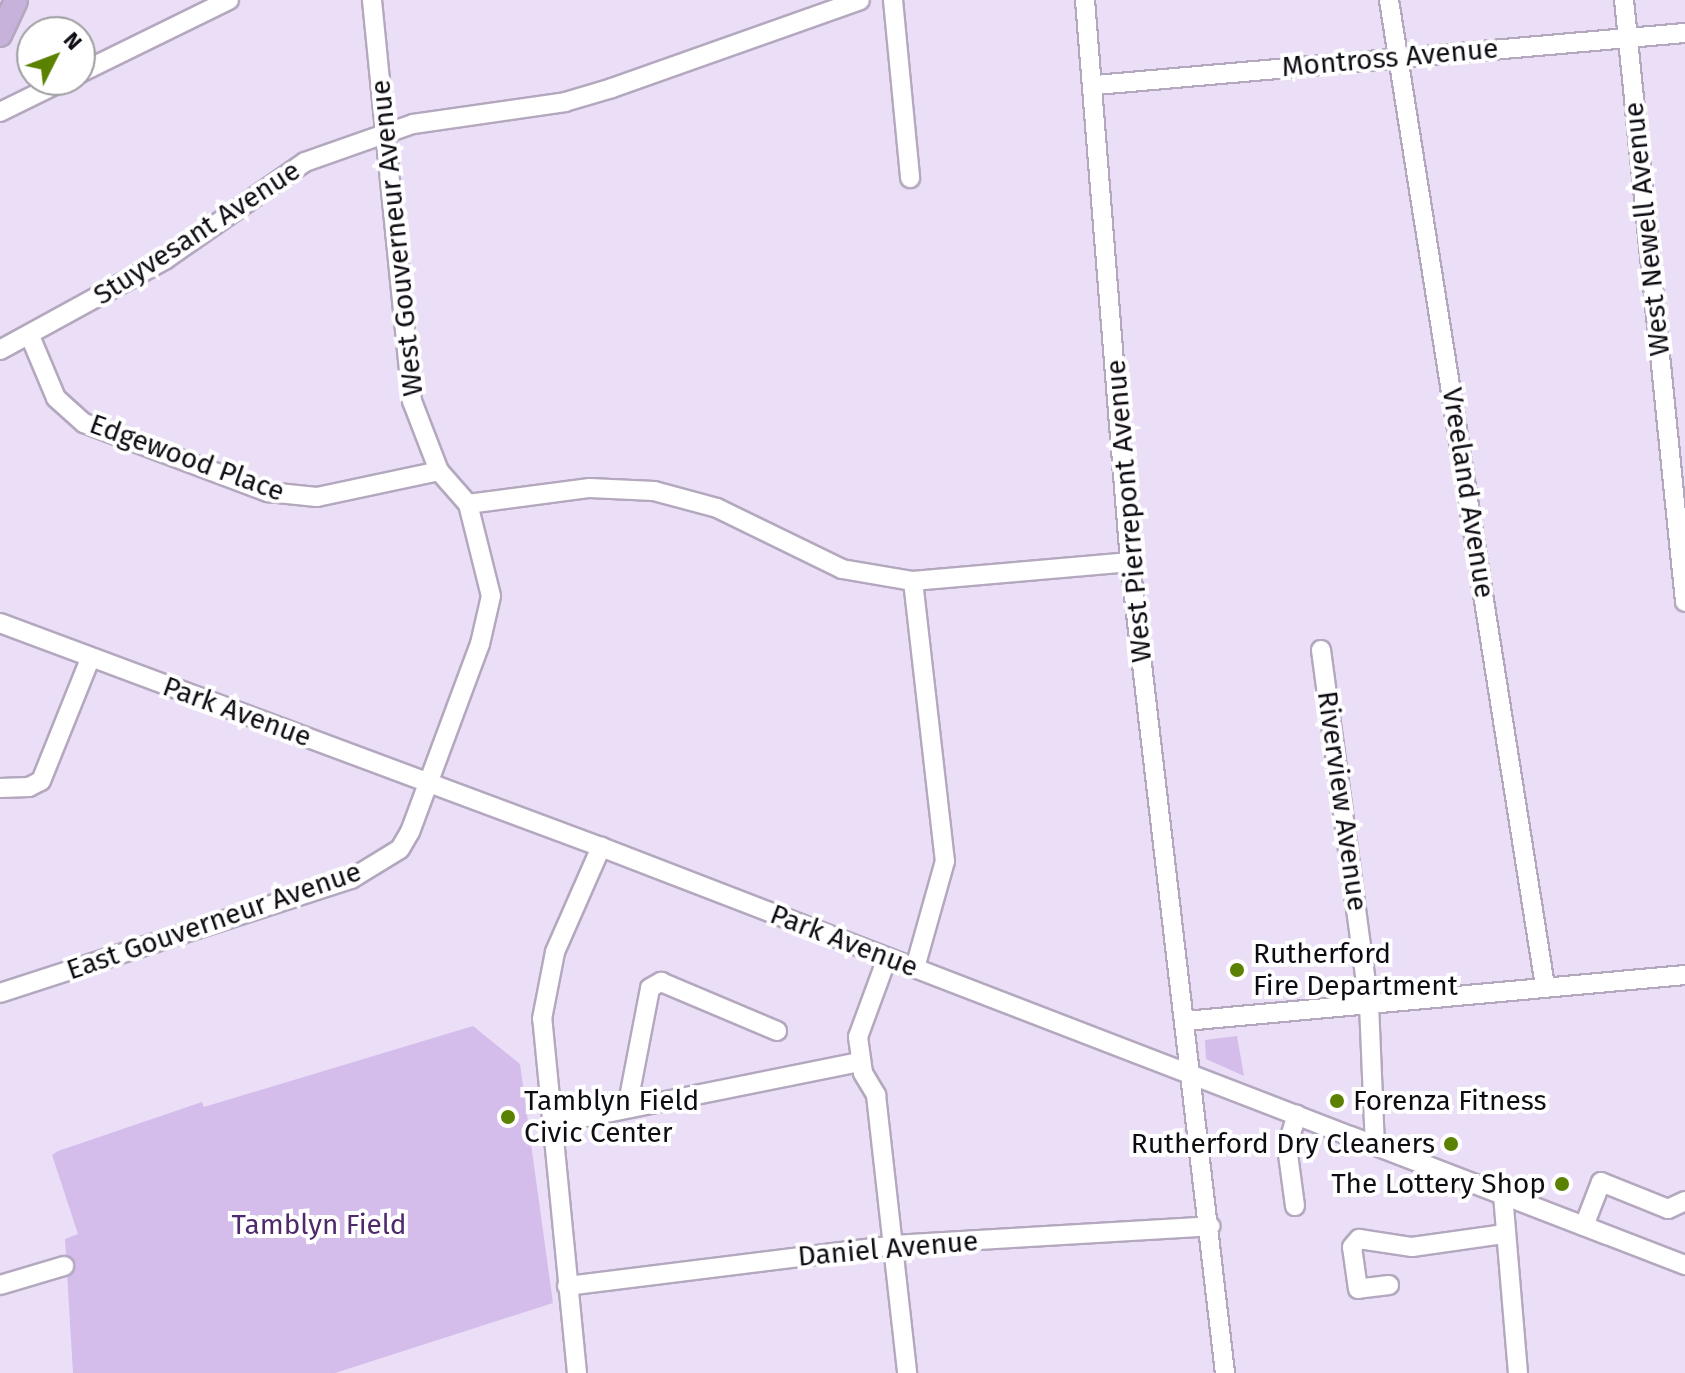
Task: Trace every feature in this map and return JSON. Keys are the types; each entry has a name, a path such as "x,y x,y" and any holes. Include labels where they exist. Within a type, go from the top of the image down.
{"main road":[{"path":"0,35 16,0"}],"street":[{"path":"96,65 229,0"},
{"name":"West Gouverneur Avenue","path":"372,0 412,401 439,471 468,504 489,578 488,623 429,782"},
{"name":"Stuyvesant Avenue","path":"0,350 166,259 305,162 413,124 600,92 860,0"},
{"path":"893,0 910,178"},
{"name":"West Pierrepont Avenue","path":"1085,0 1096,85 1130,562 1225,1373"},
{"name":"Vreeland Avenue","path":"1389,0 1545,986"},
{"name":"West Newell Avenue","path":"1624,0 1685,602"},
{"name":"Montross Avenue","path":"1096,85 1685,33"},
{"path":"0,112 32,96"},
{"name":"Edgewood Place","path":"30,336 56,398 84,423 268,492 317,497 439,471"},
{"path":"468,504 590,488 654,491 717,508 842,569 913,581 1130,562"},
{"path":"913,581 945,861 915,968"},
{"name":"Park Avenue","path":"0,623 601,847 1584,1226 1684,1261"},
{"name":"Riverview Avenue","path":"1321,650 1369,1004 1375,1145"},
{"path":"0,788 29,787 41,781 90,659"},
{"name":"East Gouverneur Avenue","path":"0,993 370,870 400,849 429,782"},
{"path":"577,1373 542,1041 550,968 601,847"},
{"path":"887,958 858,1037 860,1062 876,1095 907,1373"},
{"path":"1185,1021 1685,975"},
{"path":"627,1108 650,988 661,982 777,1031"},
{"path":"552,1124 860,1062"},
{"path":"1295,1206 1287,1147 1297,1115"},
{"path":"1584,1226 1601,1182 1677,1205"},
{"path":"1503,1195 1503,1234 1518,1373"},
{"name":"Daniel Avenue","path":"567,1286 894,1245 1210,1226"},
{"path":"1389,1285 1358,1289 1352,1247 1359,1239 1412,1247 1503,1234"},
{"path":"0,1285 64,1266"}],"green space":[{"name":"Tamblyn Field","path":"473,1026 520,1064 553,1303 335,1373 73,1373 65,1239 78,1234 52,1155 202,1102 204,1107"},
{"path":"1237,1036 1244,1076 1206,1059 1205,1040"}],"place":[{"name":"Rutherford Fire Department","path":"1237,970"},
{"name":"Forenza Fitness","path":"1337,1101"},
{"name":"Tamblyn Field Civic Center","path":"508,1117"},
{"name":"Rutherford Dry Cleaners","path":"1451,1144"},
{"name":"The Lottery Shop","path":"1562,1184"}]}
